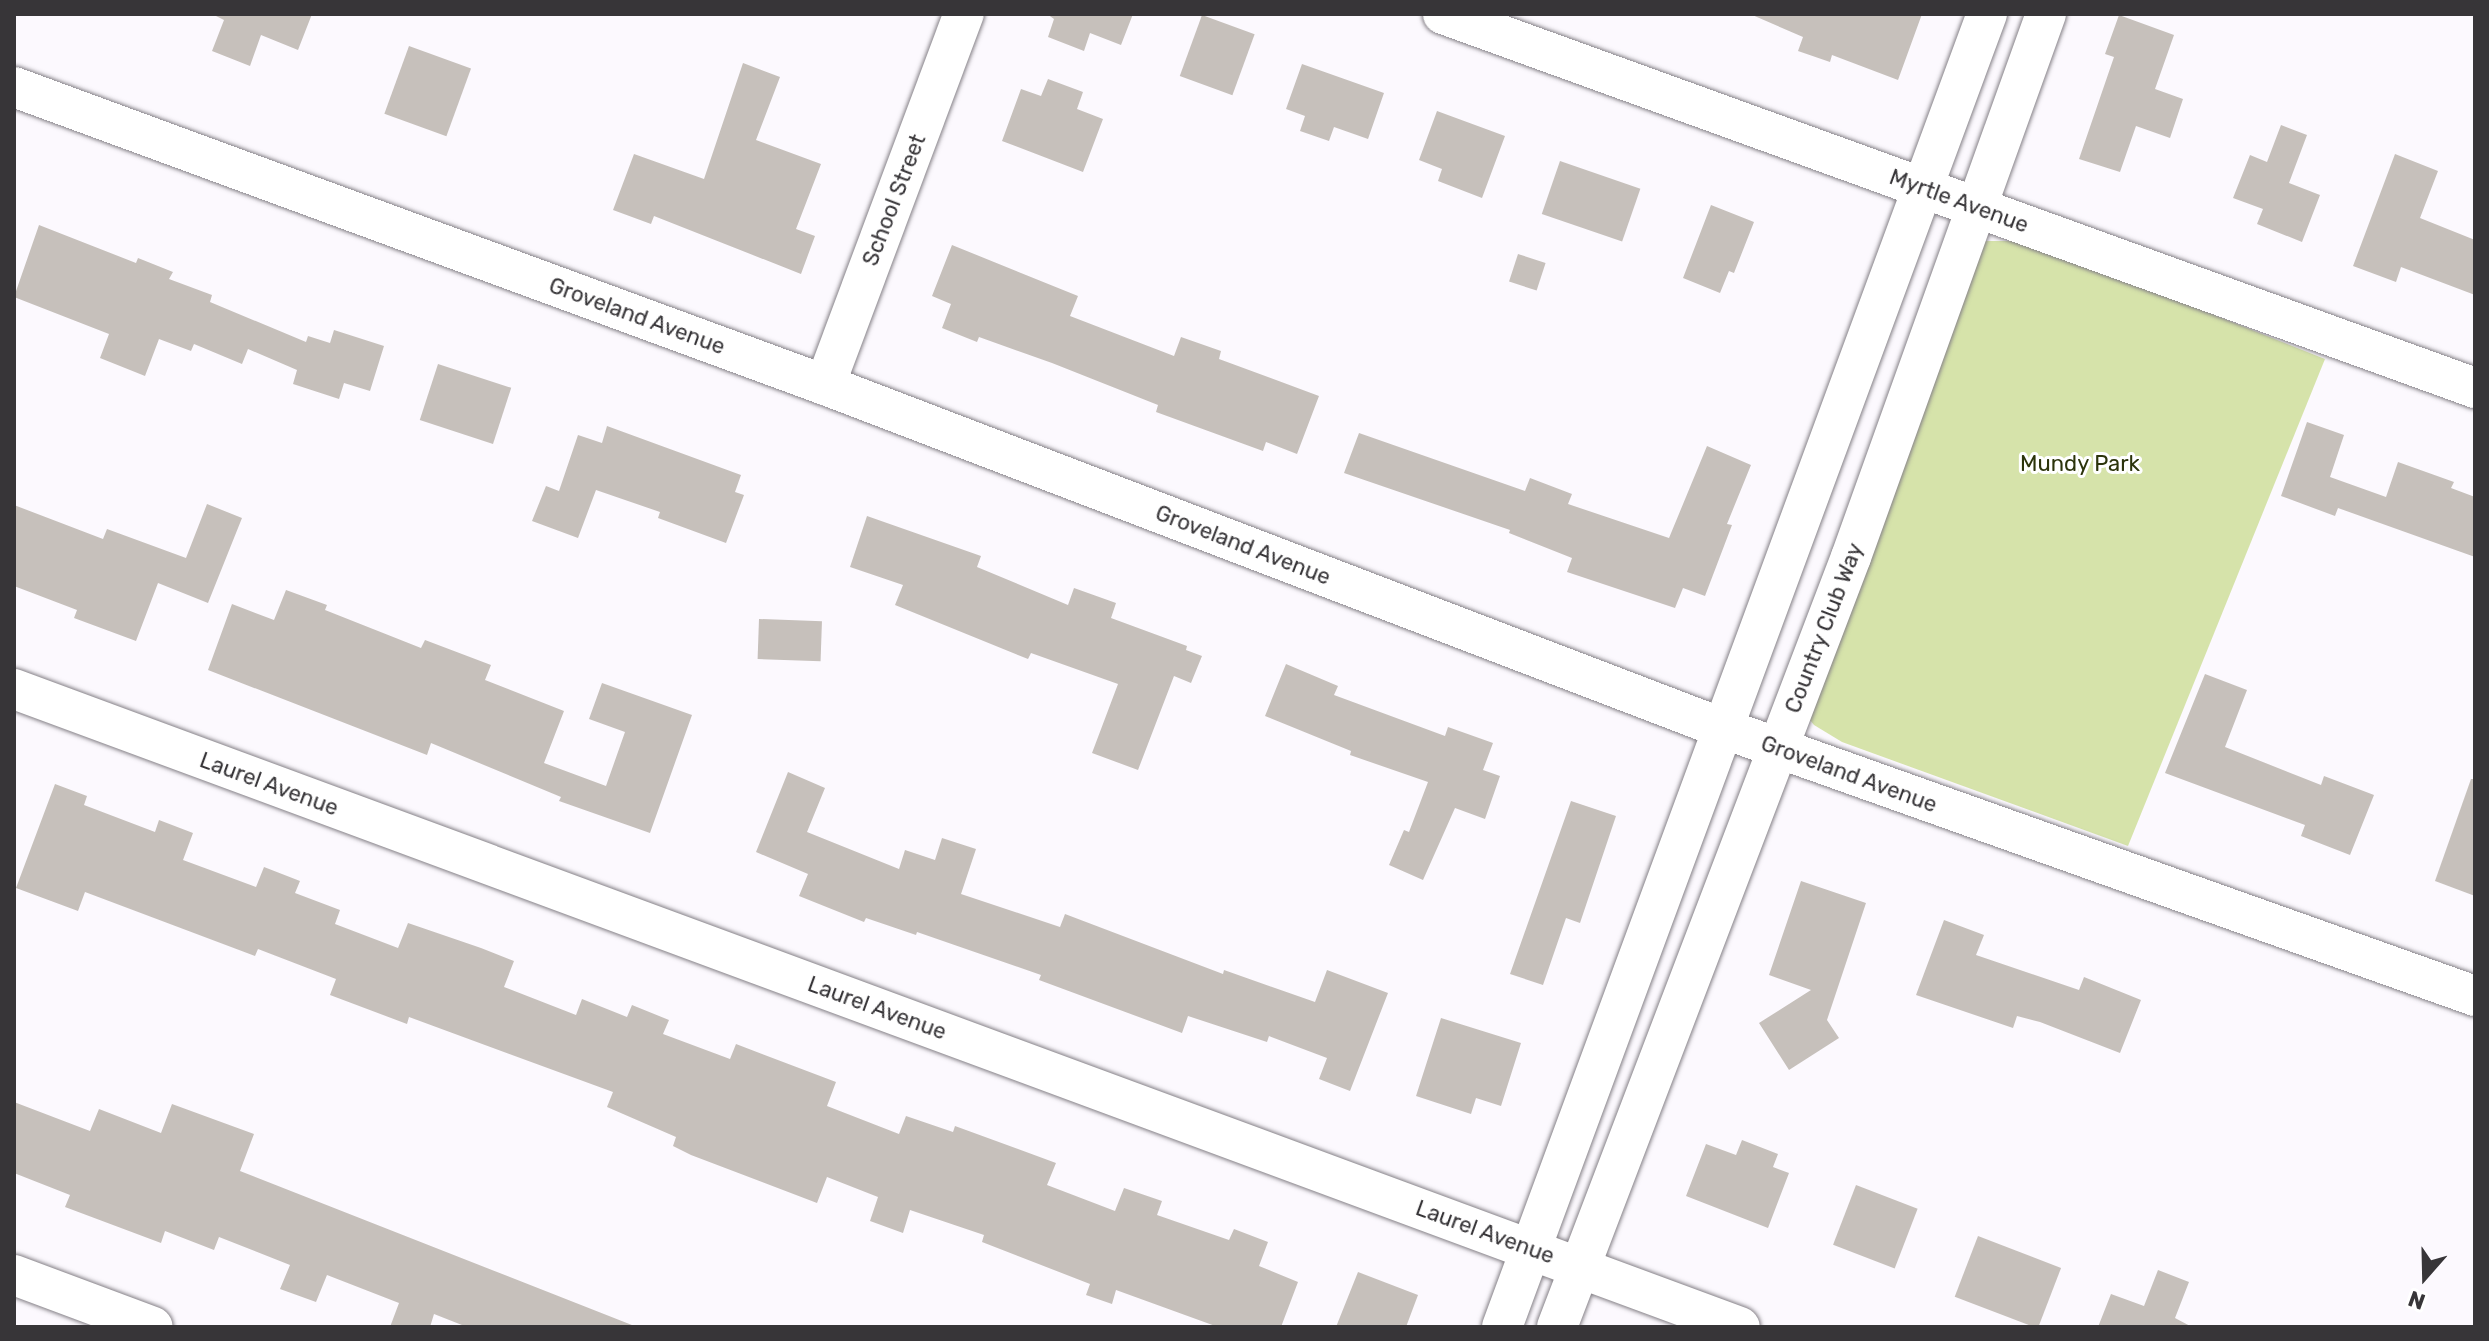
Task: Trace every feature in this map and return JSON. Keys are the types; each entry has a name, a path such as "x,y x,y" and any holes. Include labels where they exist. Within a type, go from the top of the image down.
{"street":[{"name":"School Street","path":"825,385 964,14"},
{"name":"Myrtle Avenue","path":"1443,14 2475,388"},
{"path":"1502,1327 1987,14"},
{"name":"Country Club Way","path":"1557,1327 1863,523 1974,207 2046,14"},
{"name":"Groveland Avenue","path":"14,87 825,385 1778,749 2475,996"},
{"path":"1805,502 1863,523"},
{"name":"Laurel Avenue","path":"14,689 1740,1327"},
{"path":"14,1275 153,1327"}],"green space":[{"name":"Mundy Park","path":"1962,241 2028,241 2325,359 2128,846 1842,742 1814,725 1796,703"}],"building":[{"path":"212,14 312,14 298,50 261,35 250,66 212,51 224,20"},
{"path":"1047,14 1133,14 1121,45 1090,33 1084,51 1048,37 1054,19"},
{"path":"1750,14 1922,14 1898,80 1832,55 1830,62 1798,51 1803,37"},
{"path":"1202,15 1255,34 1232,95 1180,76"},
{"path":"2119,15 2174,35 2155,89 2183,99 2170,138 2136,126 2120,172 2079,159 2114,57 2105,54"},
{"path":"409,46 471,69 446,136 384,114"},
{"path":"743,63 780,77 756,140 821,164 796,229 815,236 801,274 654,216 651,224 613,210 634,154 704,179"},
{"path":"1302,64 1384,93 1368,139 1334,127 1329,141 1300,131 1305,116 1286,109"},
{"path":"1048,79 1083,92 1077,109 1103,119 1083,172 1002,141 1021,89 1041,96"},
{"path":"1437,111 1505,136 1482,198 1438,181 1442,169 1419,160"},
{"path":"2281,125 2307,135 2289,183 2320,195 2302,242 2257,224 2263,209 2233,198 2250,155 2267,162"},
{"path":"2395,154 2438,171 2420,218 2475,240 2475,295 2401,267 2396,282 2353,266"},
{"path":"1560,161 1640,189 1622,242 1542,214"},
{"path":"1711,205 1754,222 1734,273 1729,271 1720,293 1683,278"},
{"path":"39,225 136,263 138,258 173,272 169,279 212,295 210,302 306,342 308,336 330,343 334,330 384,346 370,391 344,383 339,399 293,384 297,370 248,349 242,364 194,344 191,351 159,339 145,376 100,358 109,334 14,297"},
{"path":"952,245 1078,296 1070,316 1174,356 1181,337 1221,351 1219,359 1319,396 1297,454 1266,442 1263,451 1156,412 1158,405 1052,363 979,337 977,342 942,328 951,304 932,296"},
{"path":"1518,254 1546,263 1537,291 1509,282"},
{"path":"438,364 511,388 493,444 420,420"},
{"path":"2307,422 2344,435 2330,477 2386,497 2398,462 2454,482 2451,488 2475,497 2475,557 2338,508 2335,516 2281,496"},
{"path":"607,426 741,475 735,492 744,495 726,543 658,518 660,512 596,490 578,538 532,521 546,486 559,491 578,435 602,443"},
{"path":"1359,433 1525,491 1530,478 1572,494 1568,504 1669,538 1707,446 1751,465 1727,524 1732,525 1705,596 1683,588 1675,608 1567,572 1572,558 1509,533 1510,530 1344,473"},
{"path":"207,504 242,518 208,603 158,583 136,641 74,618 77,610 14,586 14,505 103,539 107,529 186,558"},
{"path":"867,516 981,556 977,567 1068,605 1074,588 1116,603 1111,618 1187,646 1186,650 1202,656 1191,683 1174,676 1138,770 1092,753 1118,684 1031,653 1028,659 895,605 903,585 850,567"},
{"path":"286,590 327,605 325,610 421,648 425,640 491,665 485,680 564,711 544,763 606,786 625,732 589,719 602,683 692,715 650,833 559,801 561,797 431,743 427,755 208,670 232,604 274,620"},
{"path":"759,619 822,621 821,661 758,659"},
{"path":"1286,664 1338,686 1334,695 1445,736 1448,727 1493,743 1483,770 1500,776 1485,819 1455,808 1423,880 1389,865 1404,830 1409,832 1428,782 1350,755 1351,751 1265,716"},
{"path":"2205,674 2247,690 2225,747 2321,785 2324,776 2374,795 2350,855 2301,836 2305,825 2165,773"},
{"path":"788,772 825,788 807,832 899,869 905,850 935,860 942,838 976,849 961,894 1060,927 1065,914 1223,974 1224,970 1315,1002 1327,970 1388,993 1350,1091 1319,1079 1327,1058 1269,1036 1267,1042 1188,1016 1182,1033 1039,980 1041,975 917,932 916,935 866,918 864,922 799,896 808,874 756,852"},
{"path":"2471,779 2475,779 2475,896 2435,881"},
{"path":"55,784 87,796 84,805 155,832 159,820 193,833 183,860 256,887 264,867 300,881 295,893 340,910 335,924 398,948 408,923 514,961 504,987 576,1015 582,999 627,1017 632,1005 669,1020 663,1034 730,1059 736,1044 836,1082 827,1106 899,1134 906,1116 953,1132 955,1126 1056,1163 1047,1185 1115,1211 1124,1188 1162,1201 1157,1215 1229,1240 1234,1229 1268,1242 1259,1266 1298,1282 1281,1327 1218,1327 1116,1290 1112,1304 1086,1295 1090,1284 982,1242 984,1235 910,1210 903,1233 870,1221 878,1197 827,1177 817,1203 691,1155 673,1146 676,1137 607,1107 613,1092 409,1017 407,1024 330,995 336,979 258,949 255,956 85,892 78,911 16,888"},
{"path":"1571,801 1616,816 1580,923 1566,918 1543,985 1510,974"},
{"path":"1801,881 1866,903 1827,1020 1839,1038 1789,1070 1759,1023 1811,990 1769,975"},
{"path":"1944,920 1984,935 1976,955 2079,990 2084,977 2141,1000 2120,1053 2040,1022 2017,1016 2013,1028 1916,995"},
{"path":"1441,1018 1521,1043 1501,1106 1476,1098 1471,1114 1416,1096"},
{"path":"14,1102 90,1131 99,1109 161,1133 172,1104 254,1134 240,1171 637,1327 467,1327 434,1314 430,1327 390,1327 399,1303 327,1275 316,1302 280,1289 290,1265 219,1237 214,1250 165,1231 161,1243 65,1207 70,1195 14,1173"},
{"path":"1742,1140 1778,1154 1773,1167 1789,1173 1768,1228 1686,1196 1706,1144 1736,1155"},
{"path":"1856,1185 1918,1209 1895,1268 1833,1245"},
{"path":"1978,1236 2061,1268 2038,1327 1955,1297"},
{"path":"2158,1270 2189,1282 2175,1318 2192,1327 2098,1327 2111,1294 2144,1306"},
{"path":"1358,1272 1418,1295 1406,1327 1336,1327"}]}
